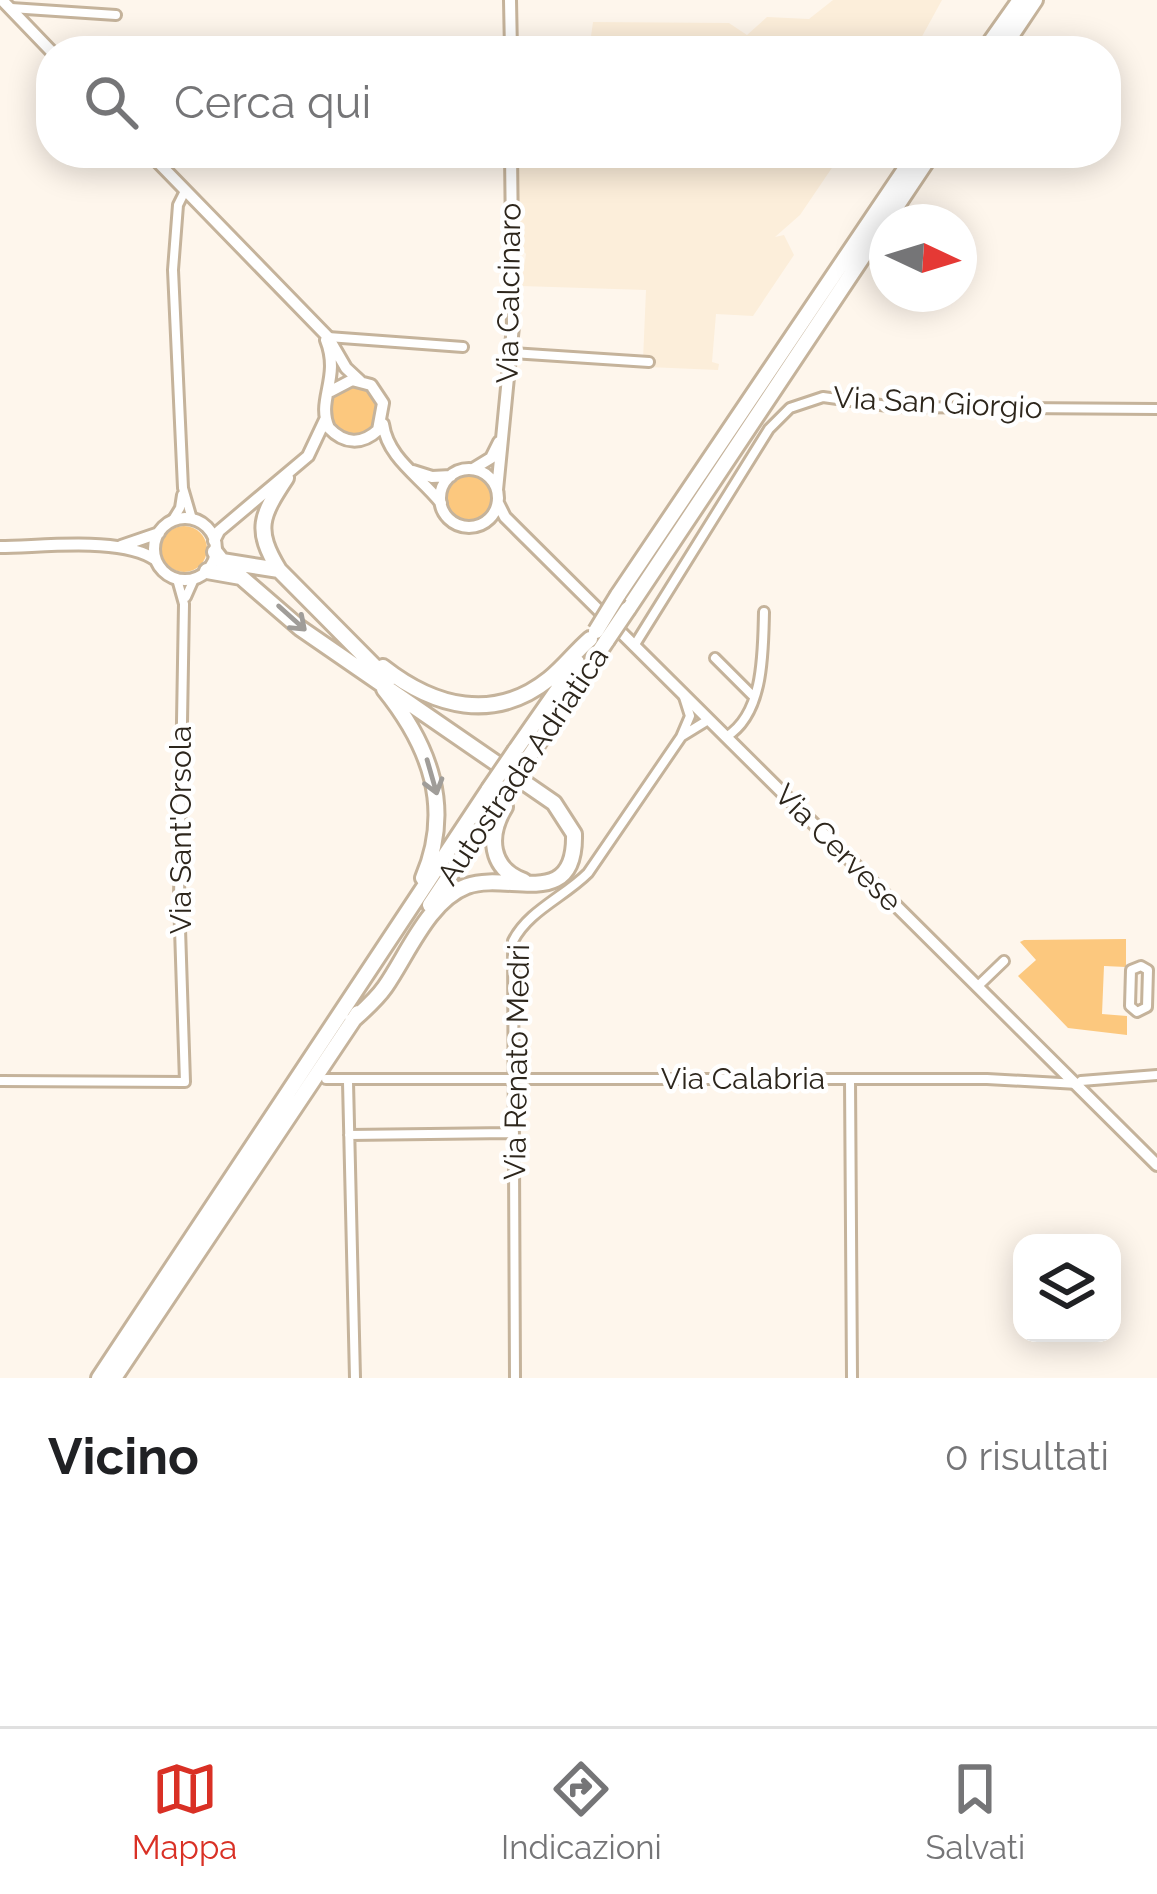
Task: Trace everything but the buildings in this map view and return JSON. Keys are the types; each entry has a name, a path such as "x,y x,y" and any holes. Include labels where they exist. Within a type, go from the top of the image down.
{"highway":[{"path":"995,36 1020,0"},
{"path":"1011,36 1036,0"},
{"name":"Autostrada Adriatica","path":"526,756 618,595 906,168"},
{"name":"Autostrada Adriatica","path":"99,1378 296,1095 320,1069 501,793 584,676 598,637 628,609 922,168"},
{"path":"286,478 262,524 264,542 279,570 366,654 399,693"},
{"path":"215,546 222,561 279,570"},
{"path":"200,575 242,577 300,628 554,803 570,822 575,848 559,877 535,885 467,886 446,898 382,992 352,1021"},
{"path":"366,654 407,686 451,704 475,707 532,691 598,637"},
{"path":"374,676 419,740 439,805 432,856 387,946"},
{"path":"501,793 494,851 506,872 535,885"},
{"name":"Autostrada Adriatica","path":"320,1069 387,946 501,793"},
{"name":"Autostrada Adriatica","path":"114,1378 296,1095"}],"main road":[{"path":"510,0 511,36"},
{"path":"6,4 37,36"},
{"path":"163,168 325,334 346,368 381,396 387,442 454,523 470,527 485,522 498,496 488,476 473,469"},
{"name":"Via Calcinaro","path":"498,496 512,353 512,168"},
{"path":"325,334 331,354 331,391 323,410 325,420 342,439"},
{"path":"331,391 344,382 361,381"},
{"path":"308,456 325,420"},
{"path":"362,440 382,421"},
{"path":"0,548 118,547 139,550 177,579 200,575 219,531 308,456 342,439 382,447 425,476 451,476 491,458 502,433"},
{"path":"441,503 442,488 451,476"},
{"name":"Via Cervese","path":"498,496 505,517 1157,1165"},
{"path":"118,547 159,532 172,521 237,518"},
{"path":"197,522 215,546"},
{"name":"Via Cervese","path":"485,522 520,532"},
{"path":"156,560 159,532"}],"street":[{"path":"6,4 116,15"},
{"path":"172,521 181,508 183,488 173,271 178,205 185,191"},
{"path":"325,334 348,340 464,347"},
{"path":"339,352 348,340"},
{"path":"512,353 649,362"},
{"name":"Via San Giorgio","path":"634,646 769,429 796,404 830,397 895,407 1157,409"},
{"path":"183,488 197,522"},
{"path":"184,604 200,575"},
{"name":"Via Sant'Orsola","path":"0,1081 185,1082 179,898 184,604 177,579"},
{"path":"726,736 745,722 753,696 763,662 764,612"},
{"path":"715,658 753,696"},
{"name":"Via Renato Medri","path":"515,1378 513,941 532,916 571,891 588,873 681,736 690,716 684,696"},
{"name":"Via Renato Medri","path":"681,736 708,720"},
{"path":"977,986 1004,961"},
{"path":"1146,968 1152,989 1147,1007 1132,1010 1131,970 1146,968"},
{"name":"Via Calabria","path":"320,1069 347,1082 850,1079 1078,1084 1157,1075"},
{"path":"850,1079 852,1378"},
{"path":"347,1082 355,1378"},
{"path":"349,1135 514,1133"}],"shaded area":[{"path":"833,0 942,0 922,36 591,36 593,22 729,23 747,35 767,17 809,19"},
{"path":"518,168 832,168 800,215 775,237 784,235 794,255 753,316 716,314 712,362 719,364 718,370 648,367 648,360 643,360 646,290 521,286 526,254 520,247"},
{"path":"353,386 370,394 378,411 370,428 353,436 336,428 328,411 336,394"},
{"path":"469,475 485,482 492,498 485,514 469,521 453,514 446,498 453,482"},
{"path":"184,526 201,532 207,549 201,566 184,572 167,566 161,549 167,532"},
{"path":"1126,939 1126,967 1104,966 1102,1014 1127,1016 1127,1035 1068,1028 1018,976 1036,960 1020,942 1024,940"}]}
